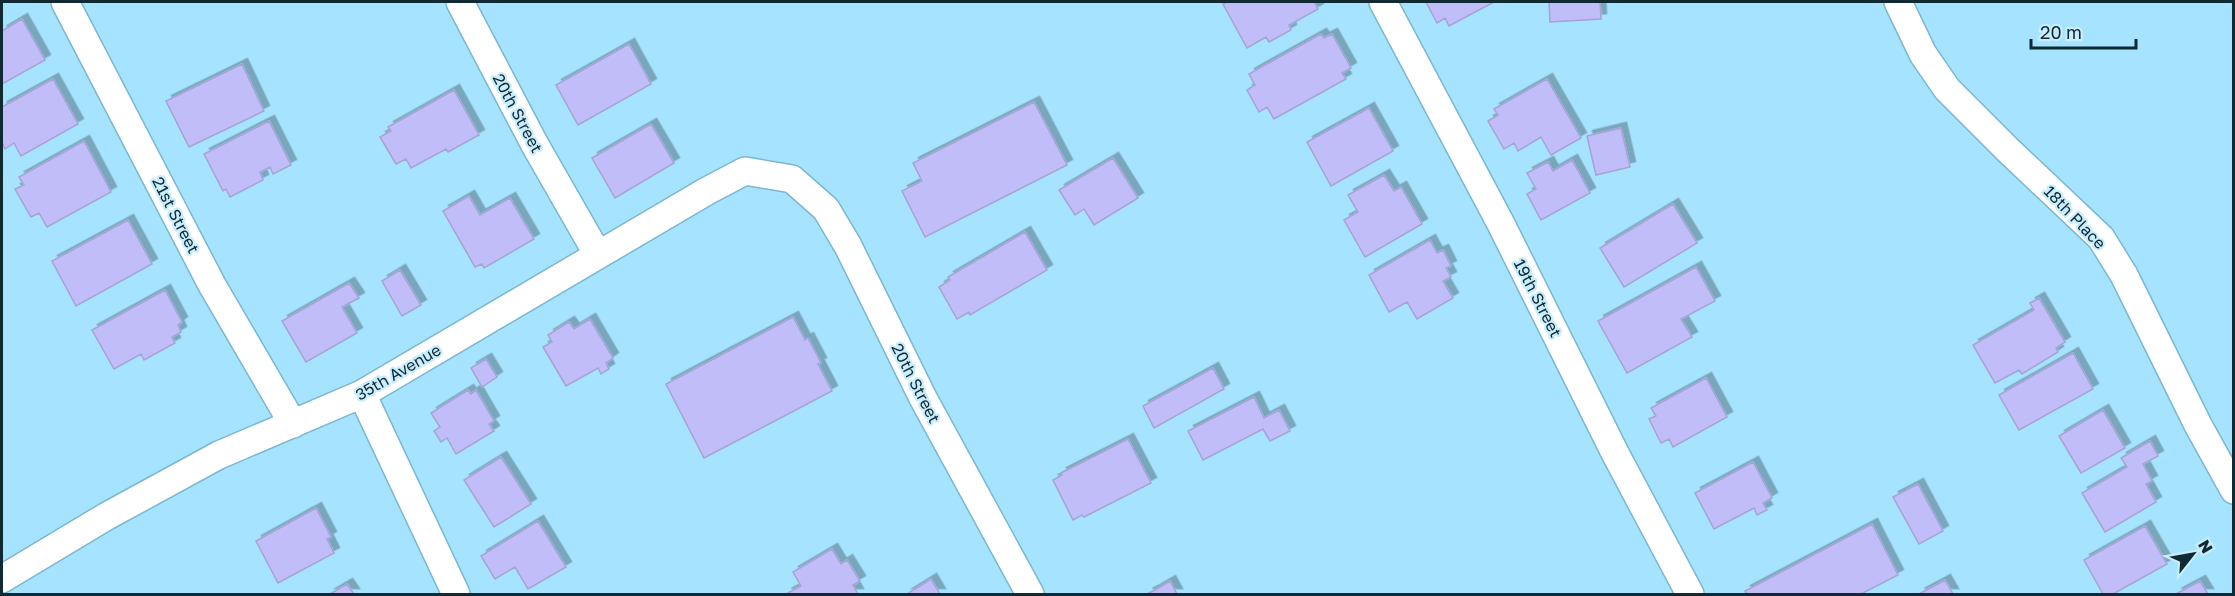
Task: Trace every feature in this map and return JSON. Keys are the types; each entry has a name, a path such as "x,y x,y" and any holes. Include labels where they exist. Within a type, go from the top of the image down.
{"street":[{"name":"21st Street","path":"65,2 212,285 293,424"},
{"name":"20th Street","path":"459,2 535,145 598,255"},
{"name":"19th Street","path":"1383,2 1501,224 1615,453 1690,594"},
{"name":"18th Place","path":"1898,2 1923,54 1947,89 2101,238 2124,275 2198,424 2234,490"},
{"name":"35th Avenue","path":"2,579 107,516 219,455 362,394 745,171 792,179"},
{"name":"20th Street","path":"792,179 826,208 923,398 1030,594"},
{"path":"362,394 456,594"}],"building":[{"path":"1227,2 1314,2 1318,9 1289,25 1291,30 1269,42 1266,37 1247,48 1223,4"},
{"path":"1426,2 1494,2 1449,26 1445,18 1437,23"},
{"path":"1549,2 1600,2 1601,19 1550,22"},
{"path":"22,19 45,60 2,84 2,31"},
{"path":"1321,34 1324,38 1332,34 1351,68 1342,73 1346,79 1274,119 1267,107 1259,112 1247,90 1255,85 1249,74"},
{"path":"629,44 651,84 578,125 556,85"},
{"path":"242,64 264,111 189,147 166,101"},
{"path":"53,79 78,124 21,156 14,143 5,149 2,142 2,107"},
{"path":"1547,79 1581,138 1551,155 1541,137 1518,151 1514,143 1504,149 1488,121 1498,115 1494,109"},
{"path":"454,90 479,135 448,152 446,149 411,168 406,159 396,164 380,137 391,131 388,127"},
{"path":"1034,102 1067,165 925,237 902,191 922,181 913,163"},
{"path":"1369,108 1393,151 1331,186 1307,142"},
{"path":"269,121 291,165 273,174 270,167 260,172 263,180 230,197 226,189 223,191 204,154"},
{"path":"651,124 674,163 615,198 592,158"},
{"path":"1621,128 1630,167 1596,175 1587,136"},
{"path":"84,141 111,192 47,227 39,213 31,217 15,189 24,185 19,177"},
{"path":"1113,158 1138,198 1094,225 1084,209 1075,215 1059,190"},
{"path":"1572,160 1590,193 1541,220 1527,194 1536,189 1527,173 1548,162 1553,171"},
{"path":"1384,175 1394,191 1401,187 1422,224 1365,257 1344,220 1358,212 1348,195"},
{"path":"469,196 480,215 510,198 534,239 484,268 482,264 475,267 443,211"},
{"path":"1673,204 1697,243 1624,287 1600,248"},
{"path":"128,220 152,264 76,306 52,261"},
{"path":"1025,232 1047,270 970,315 969,312 957,319 939,287 950,280 948,277"},
{"path":"1430,240 1437,253 1443,250 1451,266 1446,268 1451,277 1443,281 1453,298 1417,319 1407,302 1389,312 1369,275"},
{"path":"1696,267 1715,301 1681,319 1692,337 1627,373 1598,321"},
{"path":"400,270 421,305 402,316 382,281"},
{"path":"349,283 359,298 342,307 357,333 306,362 282,321"},
{"path":"165,290 182,322 178,325 181,332 172,337 175,343 144,360 141,354 114,369 92,330"},
{"path":"2039,298 2065,342 2056,348 2058,352 2022,374 2019,370 1995,383 1973,345 2034,310 2030,303"},
{"path":"793,317 805,340 808,338 832,391 704,458 666,384"},
{"path":"590,319 613,358 606,363 609,369 601,374 598,368 566,386 543,347 552,342 548,335 569,322 574,329"},
{"path":"2073,353 2093,389 2019,430 1999,395"},
{"path":"486,359 497,377 482,387 471,368"},
{"path":"1213,368 1224,389 1154,428 1143,406"},
{"path":"1706,378 1727,417 1673,447 1669,439 1661,443 1649,419 1656,416 1651,408"},
{"path":"468,390 471,394 476,390 494,421 489,424 494,431 456,454 447,438 441,442 434,431 440,427 431,413"},
{"path":"1254,397 1264,418 1279,410 1290,431 1270,441 1263,429 1203,460 1188,431"},
{"path":"2103,410 2125,448 2081,473 2059,436"},
{"path":"1128,439 1151,483 1084,517 1082,515 1073,520 1053,480 1062,475 1061,473"},
{"path":"2150,441 2158,456 2143,464 2152,481 2146,484 2156,502 2105,532 2082,493 2127,467 2121,458"},
{"path":"501,457 531,504 494,527 464,480"},
{"path":"1753,462 1772,498 1763,503 1767,510 1757,515 1754,508 1714,529 1695,493"},
{"path":"1918,484 1943,531 1919,544 1893,497"},
{"path":"316,508 331,537 327,539 334,553 278,583 256,541"},
{"path":"538,521 566,567 528,589 515,567 495,579 481,556"},
{"path":"1872,524 1898,575 1861,594 1747,594 1745,591"},
{"path":"2145,526 2167,564 2113,594 2103,594 2084,560"},
{"path":"832,549 841,564 847,560 860,581 853,585 858,594 786,594 801,586 793,572"},
{"path":"931,579 940,594 907,594"},
{"path":"1945,580 1953,594 1919,594"},
{"path":"1170,581 1177,594 1147,594 1155,590"},
{"path":"2200,581 2208,594 2176,594"},
{"path":"347,584 354,594 330,594"}]}
